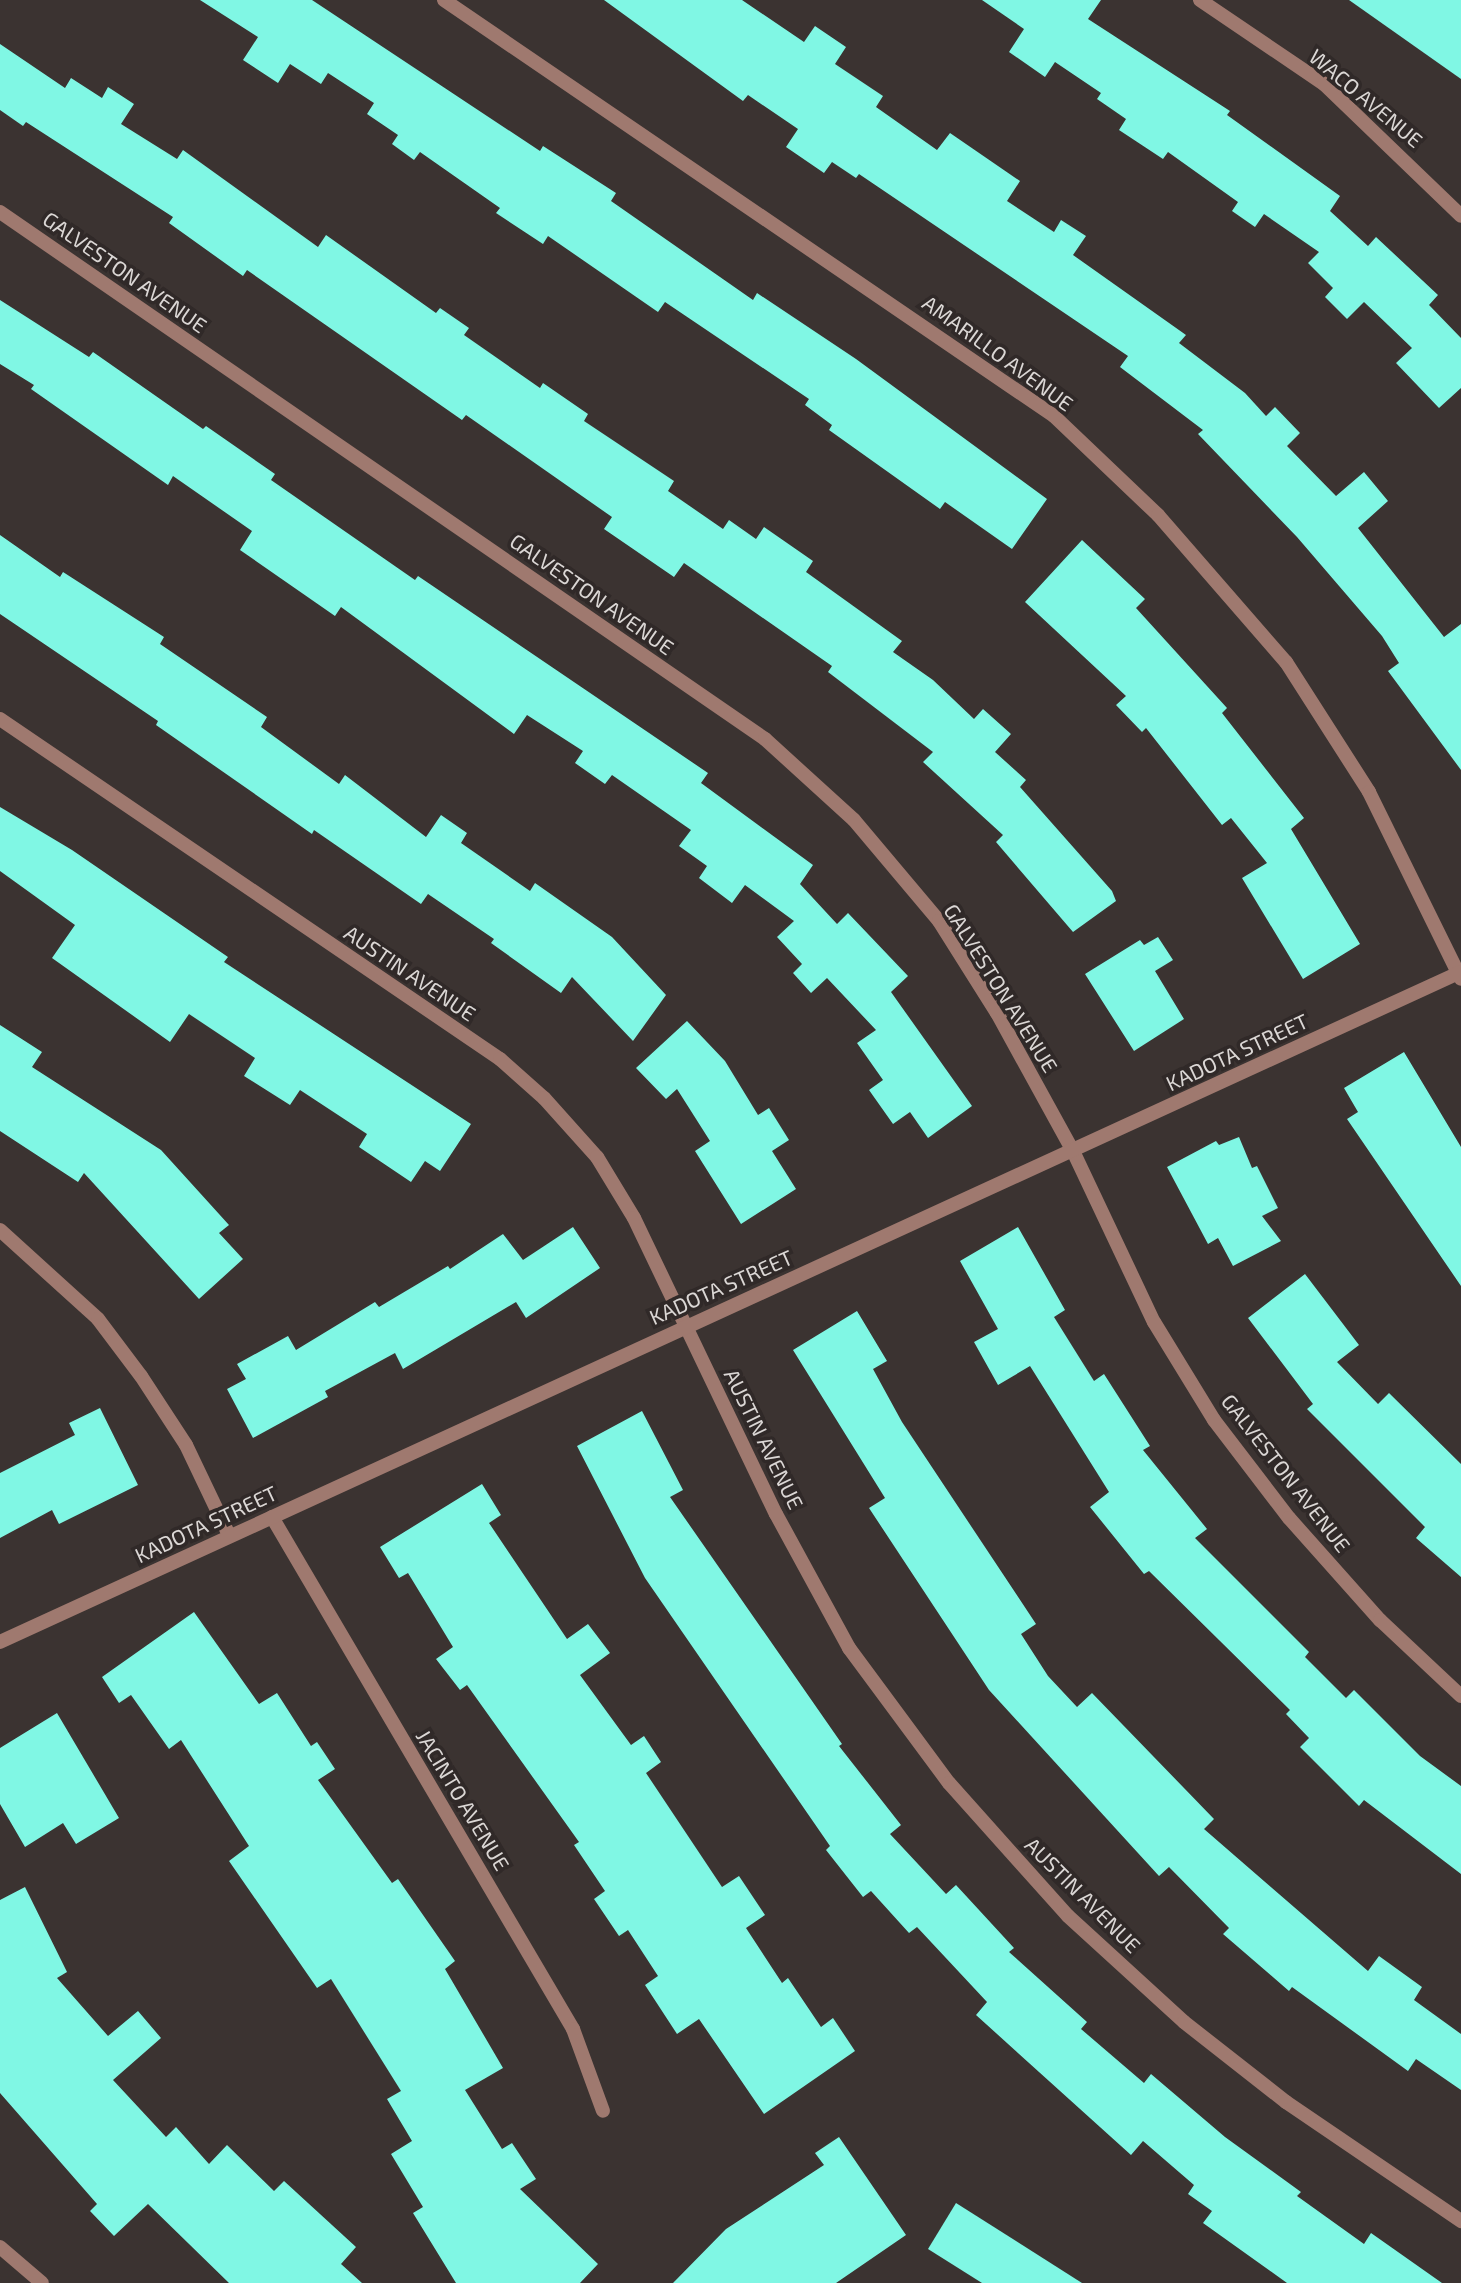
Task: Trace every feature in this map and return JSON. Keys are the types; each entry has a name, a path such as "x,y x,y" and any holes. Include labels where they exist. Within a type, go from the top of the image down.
{"street":[{"name":"AMARILLO AVENUE","path":"444,0 1054,416 1158,515 1286,662 1370,792 1460,975"},
{"name":"WACO AVENUE","path":"1200,0 1324,84 1461,215"},
{"name":"GALVESTON AVENUE","path":"0,212 765,738 854,820 939,921 997,1013 1073,1151 1154,1322 1214,1420 1316,1549 1380,1620 1461,1696"},
{"name":"AUSTIN AVENUE","path":"0,719 500,1059 544,1098 597,1157 634,1217 776,1514 849,1648 949,1783 1068,1916 1184,2022 1286,2102 1461,2221"},
{"name":"KADOTA STREET","path":"0,1642 685,1326 1460,975"},
{"path":"0,1230 97,1319 141,1376 186,1445 229,1535"},
{"name":"JACINTO AVENUE","path":"272,1517 573,2029 603,2111"},
{"path":"0,2247 42,2283"}],"building":[{"path":"200,0 312,0 540,151 543,146 616,193 611,201 753,300 757,293 856,359 1047,499 1012,549 945,502 940,509 829,430 832,425 805,405 809,399 665,302 658,312 548,236 543,244 496,213 500,208 420,152 414,160 392,144 398,135 367,114 374,103 328,73 321,84 290,64 278,83 243,60 258,37"},
{"path":"604,0 742,0 804,42 815,26 846,47 835,64 883,96 876,107 937,150 950,133 1020,181 1007,201 1054,232 1061,220 1086,236 1073,255 1186,335 1179,343 1245,393 1266,416 1275,407 1300,433 1287,446 1336,496 1364,472 1388,501 1358,528 1444,637 1461,624 1461,770 1388,671 1399,663 1382,636 1297,537 1198,434 1203,430 1120,367 1128,356 859,174 856,178 832,162 824,173 786,147 798,129 748,95 743,101"},
{"path":"982,0 1101,0 1088,19 1230,111 1227,115 1340,196 1330,211 1368,246 1376,237 1438,295 1429,305 1461,338 1461,388 1439,408 1396,363 1412,348 1364,302 1347,319 1325,297 1333,288 1308,263 1319,252 1264,214 1255,227 1232,211 1238,202 1168,152 1163,159 1119,130 1126,119 1097,99 1101,93 1055,62 1045,77 1009,52 1024,29"},
{"path":"1349,0 1461,0 1461,79"},
{"path":"0,44 65,88 71,78 102,98 108,87 134,104 121,124 177,159 183,150 318,247 326,235 436,313 440,308 469,328 464,335 540,388 543,383 588,414 584,421 674,481 668,491 723,529 729,520 756,539 764,527 813,561 806,572 902,641 893,652 933,680 974,719 983,709 1011,734 995,752 1026,780 1020,787 1112,891 1116,901 1073,932 996,842 1003,835 923,762 933,752 828,672 832,666 684,563 674,577 604,529 612,517 466,415 462,420 247,270 243,276 169,223 173,217 26,122 23,126 0,110"},
{"path":"0,300 89,357 93,352 203,429 206,426 275,474 271,480 415,580 418,576 708,773 701,783 813,865 800,884 837,924 848,913 908,976 891,992 972,1106 928,1138 910,1112 893,1124 869,1090 883,1080 857,1043 876,1030 827,978 811,993 793,973 802,964 777,937 794,921 745,885 732,903 699,878 707,866 679,846 691,830 612,775 605,784 575,763 583,751 527,715 514,734 341,607 335,616 240,550 252,531 173,476 168,485 31,389 34,385 0,364"},
{"path":"0,535 60,577 63,572 164,637 160,644 267,717 261,727 339,784 345,775 426,837 441,815 467,833 461,843 530,891 535,883 612,937 666,995 633,1041 572,977 561,993 491,943 494,939 428,894 421,904 314,830 312,834 156,725 158,721 0,614"},
{"path":"1082,540 1145,599 1136,608 1227,708 1222,713 1304,818 1291,829 1360,944 1303,979 1242,878 1267,863 1231,818 1222,825 1146,728 1142,732 1116,705 1126,696 1025,602"},
{"path":"0,807 72,850 228,957 224,962 471,1124 440,1171 425,1161 411,1182 359,1147 367,1134 300,1090 290,1105 244,1076 255,1058 189,1014 170,1042 52,958 75,925 0,871"},
{"path":"1158,937 1173,960 1155,971 1184,1019 1134,1051 1085,974 1140,940 1144,945"},
{"path":"687,1021 725,1061 758,1115 769,1108 789,1140 772,1151 796,1189 741,1224 695,1151 710,1141 677,1089 666,1099 636,1068"},
{"path":"0,1025 42,1052 32,1067 161,1150 229,1225 219,1233 243,1259 199,1299 84,1173 78,1182 0,1131"},
{"path":"1404,1052 1461,1147 1461,1286 1347,1119 1358,1112 1344,1088"},
{"path":"1239,1137 1252,1168 1257,1166 1278,1208 1262,1216 1281,1241 1233,1266 1218,1238 1208,1244 1167,1167 1216,1141 1219,1145"},
{"path":"573,1227 600,1268 526,1318 516,1302 403,1369 395,1353 325,1391 328,1397 253,1438 227,1389 246,1379 237,1364 288,1336 296,1350 375,1302 379,1307 448,1266 450,1269 503,1234 523,1260"},
{"path":"1018,1227 1065,1310 1054,1317 1094,1381 1104,1374 1150,1446 1143,1450 1207,1529 1195,1538 1309,1652 1305,1657 1346,1698 1354,1690 1420,1756 1461,1786 1461,1874 1364,1800 1359,1806 1300,1747 1309,1738 1286,1714 1290,1710 1149,1571 1144,1574 1090,1507 1109,1492 1030,1366 998,1385 974,1342 998,1329 960,1261"},
{"path":"1305,1274 1359,1345 1337,1362 1378,1404 1389,1393 1461,1464 1461,1577 1416,1538 1425,1527 1307,1409 1313,1404 1248,1318"},
{"path":"857,1311 887,1361 873,1369 902,1422 1036,1624 1021,1634 1048,1676 1077,1707 1092,1693 1214,1819 1204,1829 1368,1971 1379,1956 1422,1987 1414,2000 1461,2034 1461,2090 1416,2059 1408,2071 1292,1987 1289,1991 1223,1934 1229,1928 1169,1867 1159,1876 989,1690 869,1508 885,1498 793,1350"},
{"path":"100,1408 138,1485 59,1524 52,1510 0,1538 0,1473 75,1435 69,1423"},
{"path":"642,1411 683,1490 670,1497 842,1744 839,1746 901,1825 890,1834 946,1894 956,1885 1014,1948 1009,1952 1087,2022 1081,2029 1144,2083 1151,2074 1225,2137 1301,2192 1297,2196 1364,2244 1371,2233 1442,2283 1287,2283 1203,2223 1212,2211 1188,2194 1194,2185 1143,2141 1131,2155 976,2015 987,2002 917,1927 909,1933 871,1891 863,1897 826,1850 830,1846 645,1578 577,1446"},
{"path":"482,1484 501,1515 489,1523 567,1639 588,1624 610,1653 580,1675 631,1745 644,1736 661,1762 646,1773 722,1887 739,1876 765,1915 746,1928 782,1983 788,1978 821,2027 833,2018 855,2051 764,2114 699,2019 677,2034 645,1985 658,1976 628,1930 619,1936 594,1899 605,1891 574,1845 579,1842 467,1685 460,1690 436,1659 453,1647 408,1573 399,1578 380,1547"},
{"path":"194,1612 259,1704 277,1693 311,1746 317,1742 335,1769 318,1780 392,1883 398,1879 455,1961 445,1969 503,2068 465,2090 502,2149 512,2143 536,2179 520,2189 598,2264 580,2283 456,2283 413,2213 423,2207 391,2154 412,2141 387,2099 401,2091 331,1979 317,1988 229,1861 249,1846 181,1740 169,1749 131,1695 119,1703 102,1677"},
{"path":"57,1713 119,1818 76,1844 63,1823 25,1847 0,1804 0,1748"},
{"path":"25,1887 67,1972 57,1978 108,2036 138,2011 161,2038 113,2080 166,2137 176,2127 209,2164 227,2145 274,2191 284,2181 356,2247 341,2264 362,2283 229,2283 148,2204 114,2236 90,2211 97,2204 0,2093 0,1900"},
{"path":"839,2137 906,2235 836,2283 673,2283 726,2229 824,2165 815,2153"},
{"path":"956,2203 1082,2283 982,2283 928,2249"}]}
